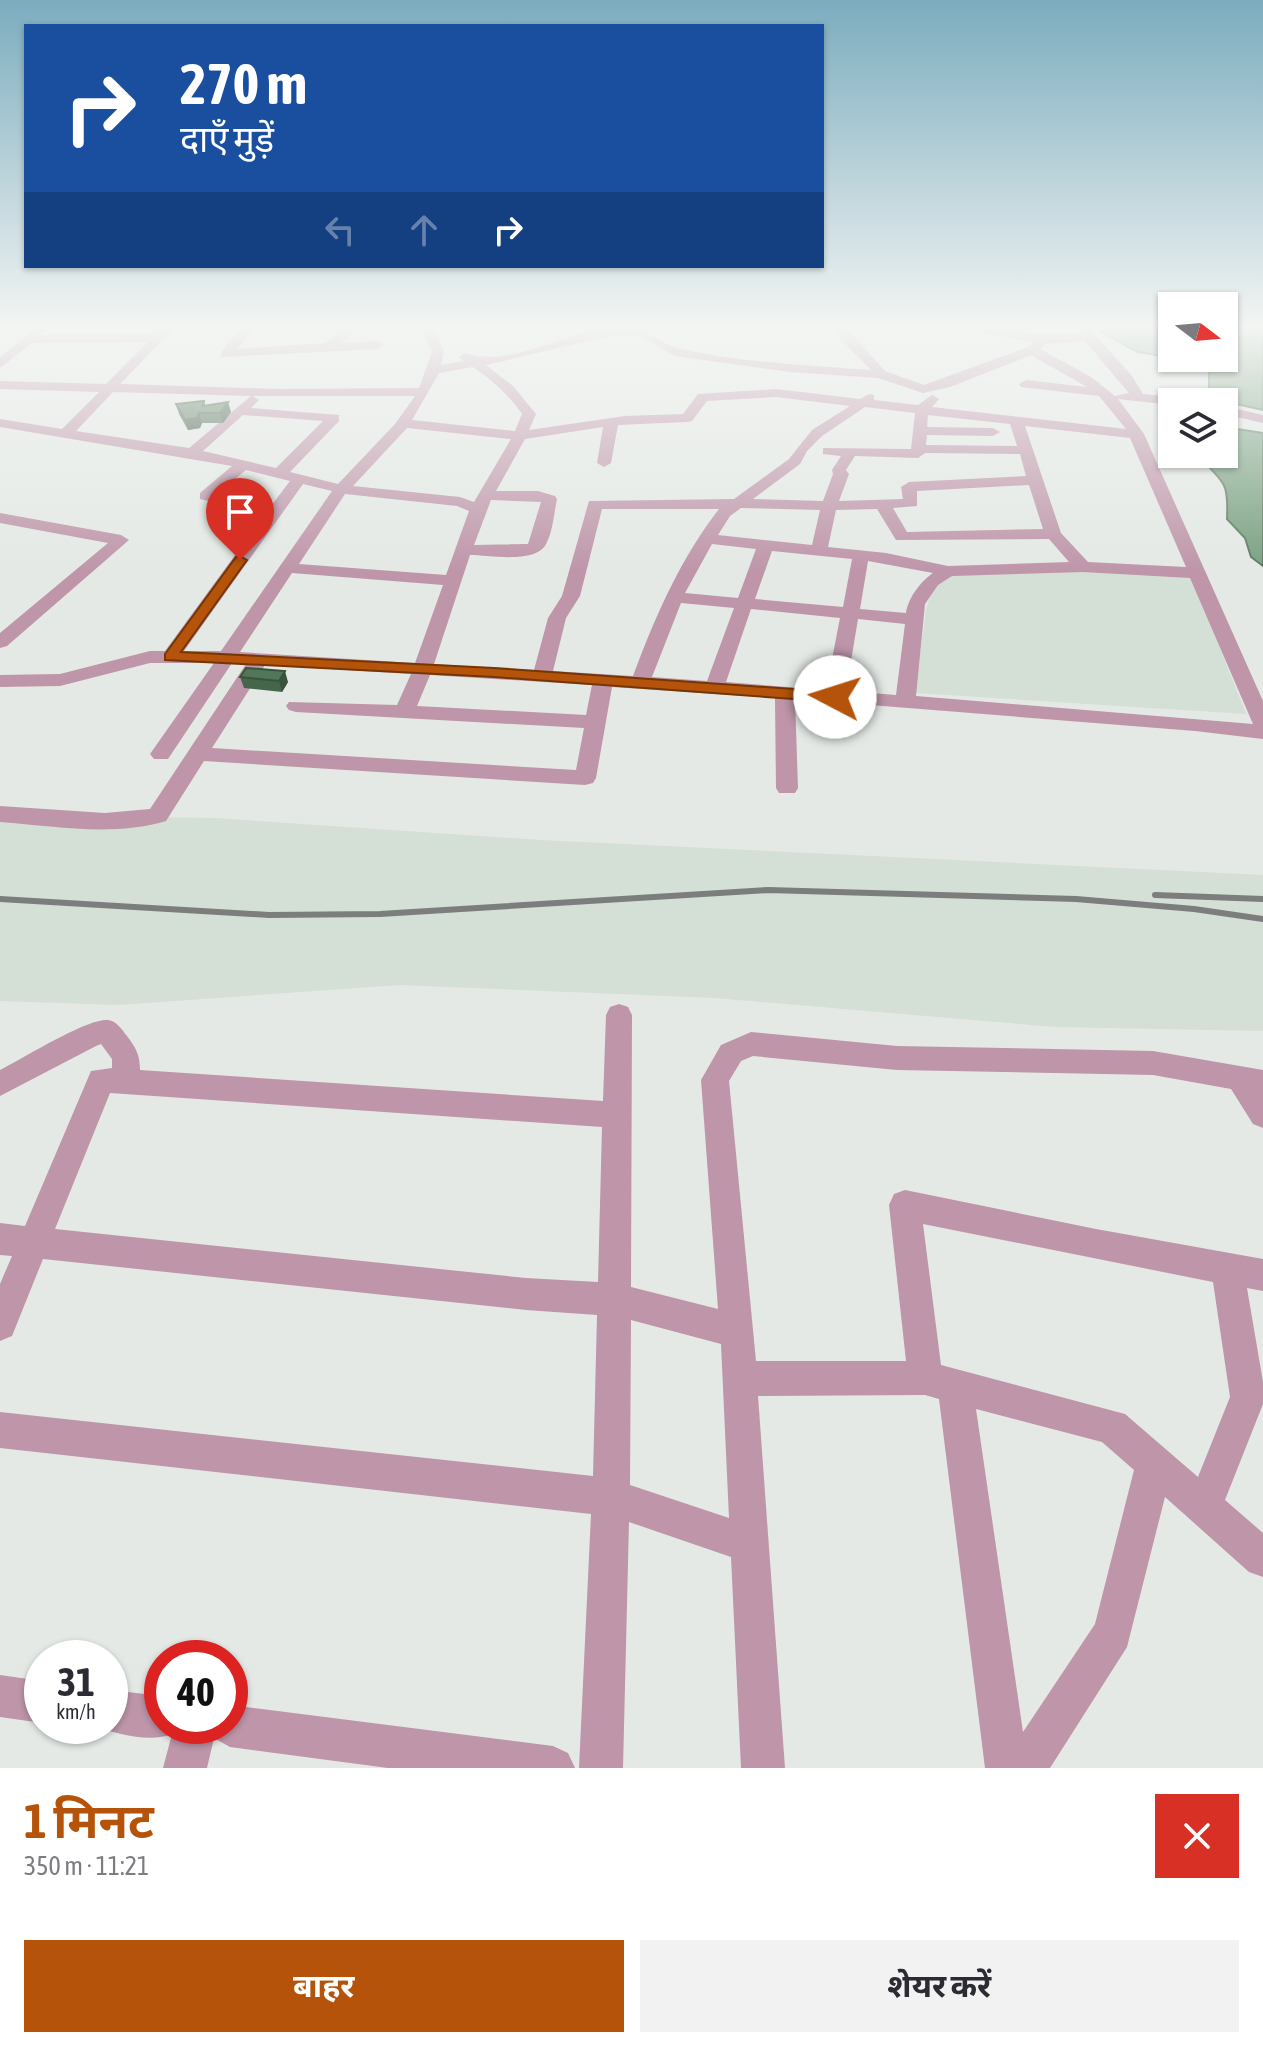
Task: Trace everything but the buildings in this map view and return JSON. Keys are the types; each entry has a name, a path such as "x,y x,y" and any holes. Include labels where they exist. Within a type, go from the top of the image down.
{"street":[{"path":"65,434 90,408"},
{"path":"191,454 245,408"},
{"path":"161,754 341,489 412,408"},
{"path":"404,712 423,668 482,502 520,436 529,414 525,408"},
{"path":"401,423 520,436 611,423 687,418 695,408"},
{"path":"641,682 674,597 724,513 795,461 799,448 856,408"},
{"path":"910,408 1018,426 1137,434"},
{"path":"1118,408 1137,434 1263,724"},
{"path":"922,409 919,452 938,485"},
{"path":"242,411 334,418 279,474"},
{"path":"1238,413 1263,419"},
{"path":"0,423 191,454 341,489 460,502 538,496 549,499 539,543 526,551 464,550"},
{"path":"604,463 611,423"},
{"path":"920,431 1018,426"},
{"path":"1018,426 1053,534 1083,567"},
{"path":"828,451 1026,450"},
{"path":"819,551 829,506 841,474 839,470 851,452"},
{"path":"242,465 205,496 275,512"},
{"path":"170,657 299,479"},
{"path":"542,676 557,618 571,596 595,504 829,506 911,503 909,487 1036,480"},
{"path":"882,504 902,537 1053,534"},
{"path":"0,518 121,540 0,642"},
{"path":"709,539 861,555 948,571 1083,567 1197,573"},
{"path":"714,687 766,545"},
{"path":"835,697 861,555"},
{"path":"288,568 453,581"},
{"path":"905,703 916,604 932,581 948,571"},
{"path":"674,597 914,619"},
{"path":"0,681 60,680 150,657 227,657 714,687 1195,724 1263,732"},
{"path":"0,814 147,821 158,815 259,659"},
{"path":"199,754 585,778 603,680"},
{"path":"785,693 787,788"},
{"path":"296,706 594,722"},
{"path":"601,1768 611,1497 619,1015"},
{"path":"0,1084 88,1037 107,1031 126,1056 126,1081"},
{"path":"763,1768 737,1331 715,1080 731,1053 751,1044 897,1058 1153,1063 1252,1081 1263,1115"},
{"path":"0,1324 101,1080 329,1093 618,1115"},
{"path":"1007,1768 940,1382 905,1205 1263,1275"},
{"path":"0,1239 526,1294 614,1299 737,1331"},
{"path":"1204,1507 1248,1397 1227,1269"},
{"path":"740,1379 940,1382 1112,1427 1263,1558"},
{"path":"0,1430 611,1497 749,1544"},
{"path":"1025,1768 1113,1633 1154,1464"},
{"path":"0,1696 24,1699"},
{"path":"248,1728 553,1768"},
{"path":"185,1768 191,1744"}],"shaded area":[{"path":"1238,429 1263,433 1263,566 1251,557 1245,538 1227,519 1227,495 1211,468 1238,468"},
{"path":"1068,568 1191,575 1246,714 915,693 926,610 934,583 950,573"},
{"path":"0,815 215,818 541,840 1263,875 1263,1031 1055,1027 715,998 400,985 118,1005 0,1001"}],"railway":[{"path":"0,899 269,915 380,914 768,890 1076,899 1194,909 1263,919"},
{"path":"1155,895 1263,899"}],"route":[{"path":"240,560 170,657 227,657 494,672 835,697"}]}
